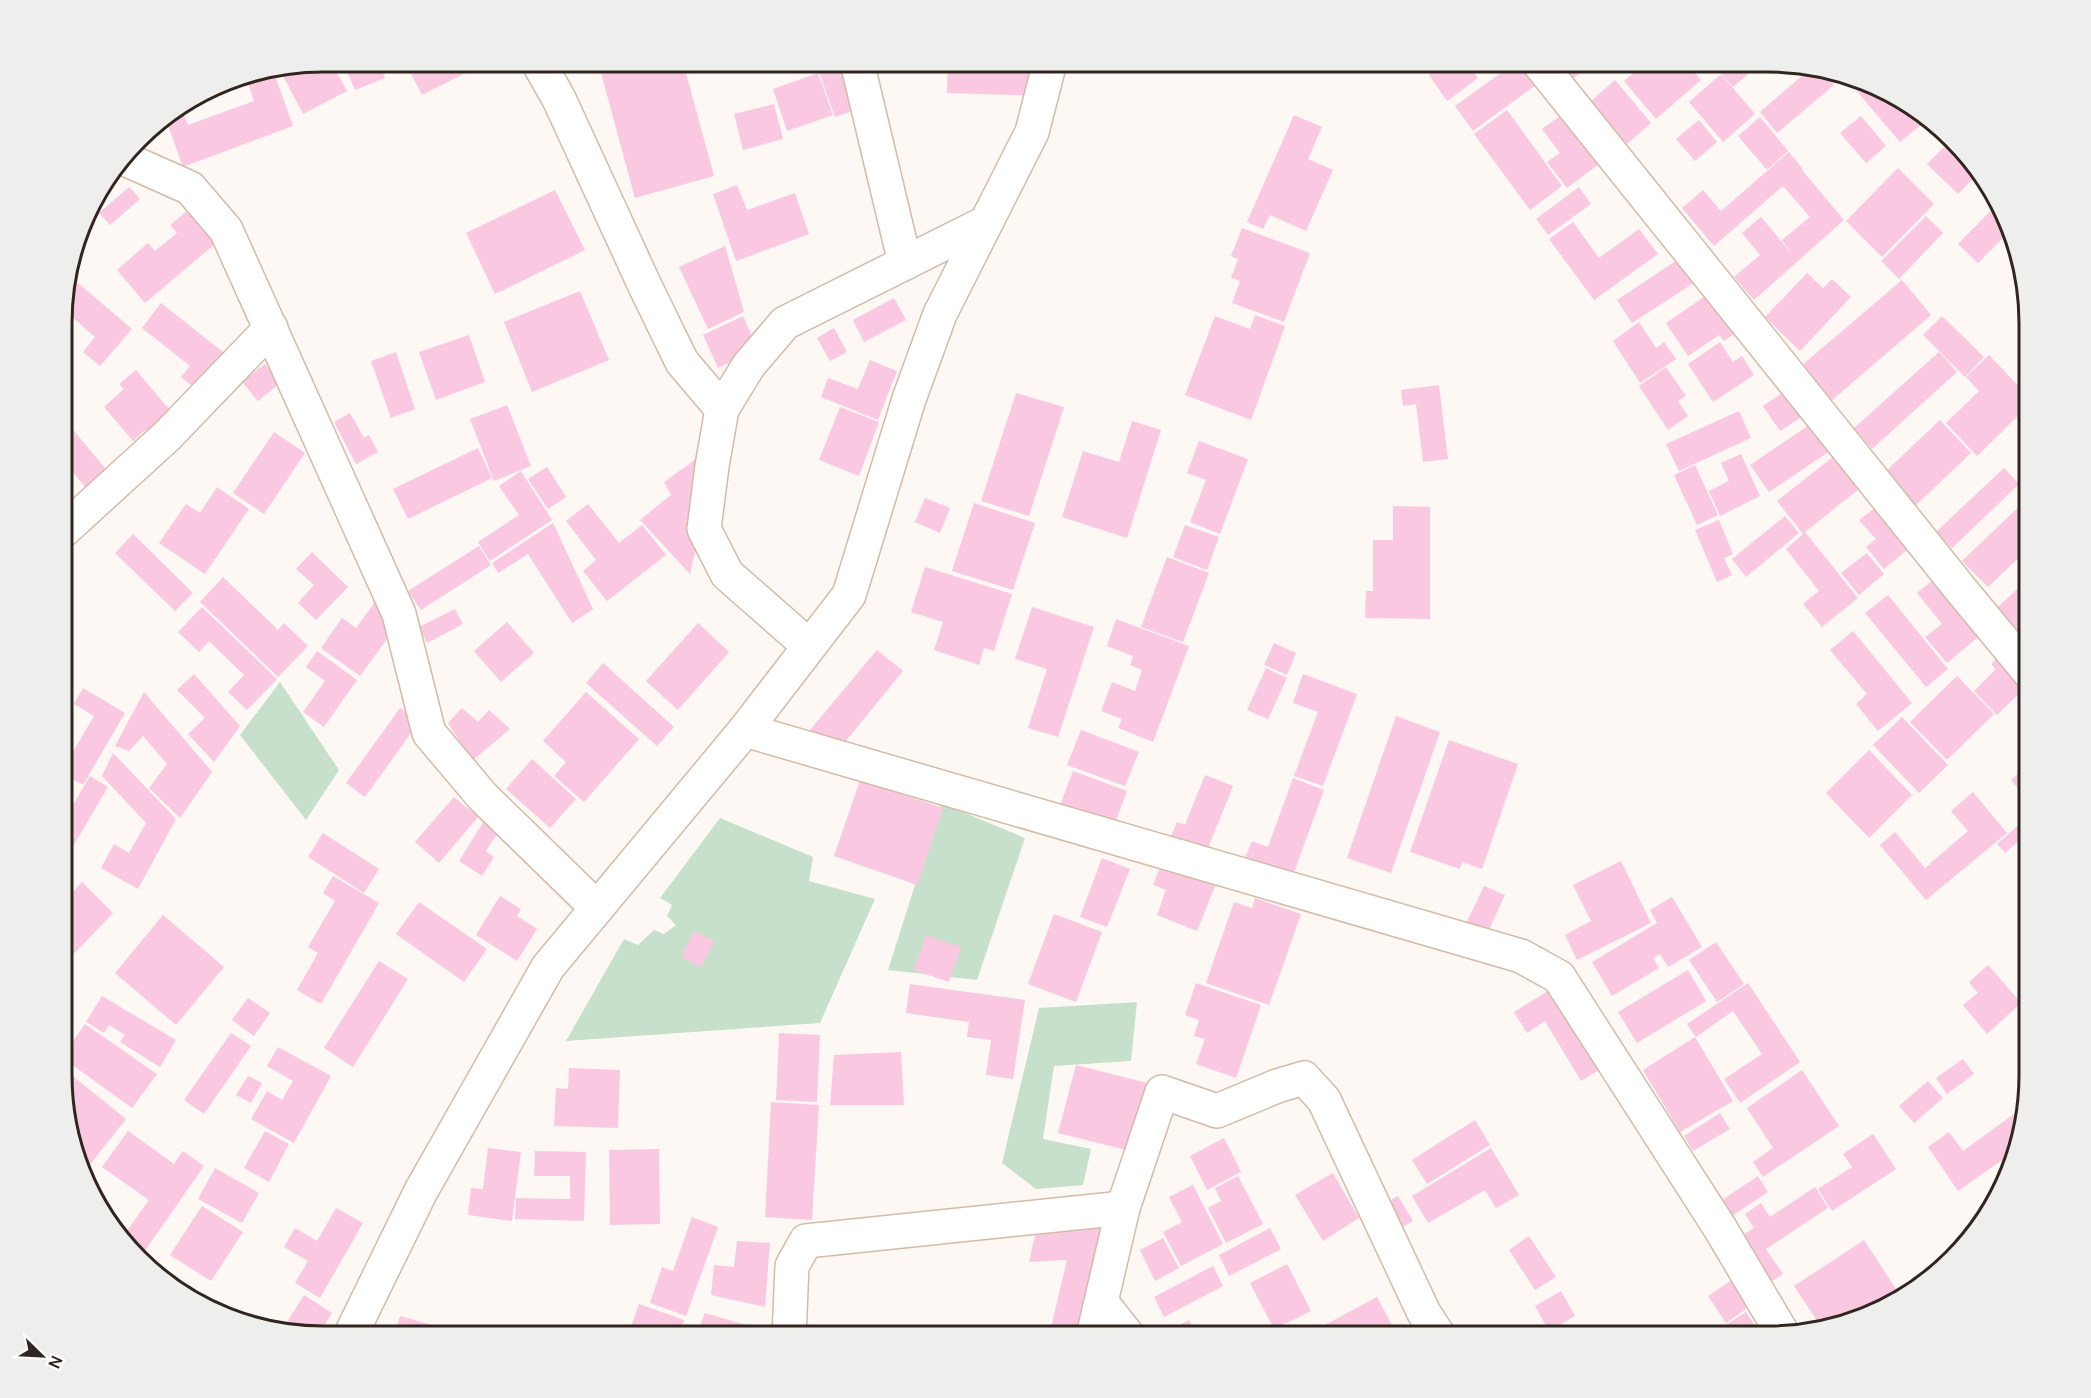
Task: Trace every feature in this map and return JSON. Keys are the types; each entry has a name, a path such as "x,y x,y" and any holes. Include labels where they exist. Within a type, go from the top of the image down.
{"street":[{"path":"544,72 559,99 682,362 722,410"},
{"path":"859,72 905,263"},
{"path":"355,1326 421,1191 548,968 745,730 849,595 909,399 940,314 1032,132 1047,72"},
{"path":"1546,72 2019,660"},
{"path":"131,161 190,188 226,230 399,614 429,733 483,797 597,908"},
{"path":"809,646 727,574 704,528 722,410 749,365 785,323 985,224"},
{"path":"72,523 166,436 271,328"},
{"path":"745,730 1521,956 1559,977 1720,1228 1779,1325"},
{"path":"1096,1326 1123,1208 1162,1092 1217,1111 1277,1086 1304,1078 1324,1100 1424,1313 1432,1326"},
{"path":"789,1326 792,1266 806,1241 1123,1208"},
{"path":"1102,1303 1120,1326"}],"green space":[{"path":"280,682 339,770 306,820 240,735"},
{"path":"941,803 1025,838 977,980 888,970"},
{"path":"720,818 813,857 809,881 875,899 820,1023 566,1041 624,939 638,945 654,930 664,934 676,925 667,916 672,905 660,898"},
{"path":"1137,1002 1131,1061 1054,1066 1043,1139 1091,1149 1083,1185 1036,1189 1002,1163 1039,1008"}],"building":[{"path":"337,72 347,91 303,114 283,75"},
{"path":"347,72 383,72 385,78 355,90"},
{"path":"410,72 467,72 422,95"},
{"path":"601,72 686,72 714,176 635,198"},
{"path":"819,72 852,72 864,107 835,117"},
{"path":"948,72 1042,72 1041,96 947,93"},
{"path":"1433,72 1474,72 1478,78 1447,101 1429,75"},
{"path":"1502,72 1533,72 1540,82 1473,131 1455,106"},
{"path":"1567,72 1581,72 1573,79"},
{"path":"1634,72 1694,72 1701,80 1656,119 1624,81"},
{"path":"1720,72 1750,72 1733,87"},
{"path":"818,73 833,115 787,131 773,89"},
{"path":"1721,74 1755,114 1723,142 1689,102"},
{"path":"1804,74 1830,80 1834,85 1777,133 1760,112"},
{"path":"275,77 293,126 183,167 168,125 183,114 188,125 254,101 248,83"},
{"path":"1615,80 1651,123 1627,144 1591,101"},
{"path":"1853,87 1894,106 1919,122 1921,125 1900,142"},
{"path":"774,104 783,139 743,150 734,114"},
{"path":"1507,110 1562,186 1530,210 1474,134"},
{"path":"1567,111 1603,161 1567,188 1547,162 1560,153 1542,129"},
{"path":"1294,115 1322,127 1308,159 1333,170 1306,231 1270,215 1263,229 1247,222"},
{"path":"1861,116 1886,146 1866,163 1840,133"},
{"path":"1760,117 1788,151 1767,170 1738,136"},
{"path":"1699,120 1717,142 1695,161 1676,139"},
{"path":"1945,146 1974,178 1958,194 1927,164"},
{"path":"1789,152 1844,220 1754,300 1734,277 1760,255 1742,233 1761,217 1793,255 1782,240 1810,217 1783,186 1714,246 1682,208 1703,190 1721,211"},
{"path":"1898,168 1934,204 1882,257 1846,221"},
{"path":"737,185 747,210 795,193 809,234 736,261 713,194"},
{"path":"129,187 140,199 110,225 99,213"},
{"path":"1579,187 1591,204 1548,235 1536,219"},
{"path":"555,190 585,250 495,294 466,233"},
{"path":"1992,209 2004,237 1978,263 1958,244"},
{"path":"187,211 215,244 145,303 117,270 148,243 155,251 177,233 170,225"},
{"path":"1926,216 1943,233 1899,279 1881,261"},
{"path":"1573,222 1599,258 1639,229 1658,254 1594,300 1549,239"},
{"path":"1242,228 1310,253 1284,322 1232,303 1240,281 1231,278 1238,259 1231,256"},
{"path":"725,246 744,312 708,329 679,267"},
{"path":"1679,259 1695,282 1632,323 1617,300"},
{"path":"1807,273 1823,288 1832,279 1851,297 1800,351 1765,317"},
{"path":"1902,280 1931,315 1830,402 1800,367"},
{"path":"78,283 132,329 100,366 83,352 95,337 72,317 75,287"},
{"path":"1714,290 1740,330 1724,341 1719,335 1688,356 1666,323"},
{"path":"580,291 609,360 532,392 504,322"},
{"path":"894,298 906,320 864,342 853,320"},
{"path":"161,303 233,360 205,396 181,377 190,366 142,328"},
{"path":"1255,315 1285,326 1251,420 1185,395 1215,316 1250,329"},
{"path":"743,316 758,349 718,368 703,335"},
{"path":"1942,316 1984,357 1965,377 1923,335"},
{"path":"1639,322 1656,348 1664,342 1676,359 1640,383 1613,341"},
{"path":"834,328 847,352 830,361 817,338"},
{"path":"469,335 485,382 436,400 419,352"},
{"path":"1720,342 1733,362 1742,356 1754,375 1713,402 1688,364"},
{"path":"396,352 415,409 391,418 371,361"},
{"path":"1939,352 1957,372 1872,449 1854,428"},
{"path":"1989,355 2019,386 2019,415 1977,456 1946,423 1979,391 1966,377"},
{"path":"870,360 897,371 878,420 821,397 828,378 858,389"},
{"path":"265,364 280,383 258,401 242,382"},
{"path":"1666,367 1686,396 1678,401 1688,416 1668,430 1639,386"},
{"path":"136,370 179,421 155,442 145,430 133,441 104,407 124,389 119,384"},
{"path":"1439,385 1448,459 1423,462 1416,404 1403,406 1401,390"},
{"path":"1791,387 1808,413 1780,431 1763,406"},
{"path":"1016,393 1064,407 1029,516 981,501"},
{"path":"507,405 531,466 494,481 470,419"},
{"path":"840,407 879,422 859,476 819,460"},
{"path":"1739,411 1751,438 1679,471 1666,444"},
{"path":"350,413 364,438 369,435 378,452 356,464 334,422"},
{"path":"1940,420 1971,453 1915,506 1884,473"},
{"path":"1132,421 1161,430 1127,538 1062,517 1083,451 1119,462"},
{"path":"1815,421 1833,449 1769,492 1750,465"},
{"path":"72,429 115,480 94,498 72,471"},
{"path":"274,432 305,453 264,514 233,493"},
{"path":"1199,441 1248,459 1220,534 1190,522 1206,480 1187,473"},
{"path":"478,448 492,478 408,519 393,489"},
{"path":"709,450 705,508 690,574 640,520 671,495 664,482"},
{"path":"1838,453 1864,485 1805,532 1858,598 1822,627 1803,604 1819,591 1786,549 1803,534 1777,501"},
{"path":"1741,454 1760,496 1720,516 1709,491 1729,481 1721,463"},
{"path":"1695,465 1718,515 1697,525 1674,475"},
{"path":"547,467 566,497 548,509 528,479"},
{"path":"2004,468 2019,484 1952,548 1936,532"},
{"path":"521,471 552,520 490,561 478,542 519,515 499,486"},
{"path":"217,487 249,509 205,574 159,543 186,504 200,513"},
{"path":"925,498 950,508 940,533 915,522"},
{"path":"974,503 1035,523 1013,590 952,571"},
{"path":"588,504 619,543 642,525 666,555 607,601 583,571 596,560 566,521"},
{"path":"1880,504 1913,545 1884,569 1866,547 1876,539 1859,520"},
{"path":"1393,506 1430,507 1430,619 1365,618 1366,591 1373,591 1373,540 1393,540"},
{"path":"2019,507 2019,558 1988,587 1962,561"},
{"path":"1785,516 1799,533 1746,577 1732,559"},
{"path":"1719,520 1733,554 1724,558 1732,575 1717,582 1695,530"},
{"path":"553,523 593,609 572,623 528,554 498,573 492,563"},
{"path":"1185,525 1219,537 1207,570 1173,557"},
{"path":"133,534 193,593 175,611 115,553"},
{"path":"479,546 491,565 421,610 408,591"},
{"path":"312,552 348,587 316,620 298,603 314,585 296,569"},
{"path":"1867,553 1884,574 1859,595 1841,573"},
{"path":"1167,557 1209,573 1183,642 1141,627"},
{"path":"925,567 1012,594 994,651 984,648 979,665 934,650 943,622 911,612"},
{"path":"1938,576 1984,632 1947,663 1925,637 1942,624 1917,593"},
{"path":"223,577 278,630 284,623 308,646 278,677 200,602"},
{"path":"2019,587 2019,631 1997,608"},
{"path":"1888,595 1948,669 1926,687 1865,613"},
{"path":"375,602 400,621 360,676 321,648 342,618 356,628"},
{"path":"202,607 277,679 247,710 228,692 244,675 209,641 199,652 178,632"},
{"path":"1032,607 1094,627 1058,737 1028,728 1047,669 1015,659"},
{"path":"455,609 463,624 427,643 419,627"},
{"path":"1116,619 1189,646 1153,742 1118,728 1122,719 1101,711 1112,682 1135,691 1142,670 1130,665 1133,656 1107,646"},
{"path":"507,622 534,653 501,682 474,651"},
{"path":"698,623 729,652 678,710 646,681"},
{"path":"1853,631 1912,703 1878,731 1856,704 1867,694 1830,650"},
{"path":"1274,643 1296,653 1287,675 1264,665"},
{"path":"877,650 903,671 840,748 805,736"},
{"path":"317,651 357,680 324,727 303,712 325,681 306,667"},
{"path":"2002,653 2019,673 2019,694 1997,715 1974,691 1996,669 1991,664"},
{"path":"603,663 674,727 657,746 586,683"},
{"path":"1266,668 1287,678 1268,719 1247,710"},
{"path":"194,674 240,726 214,762 188,734 205,718 177,690"},
{"path":"1303,674 1357,694 1323,786 1294,776 1318,712 1293,703"},
{"path":"1957,676 1994,714 1947,760 1910,722"},
{"path":"83,688 125,713 83,785 72,779 72,753 94,716 74,704"},
{"path":"144,692 212,772 180,818 149,788 167,764 143,736 129,751 115,746"},
{"path":"586,692 639,739 584,802 554,776 566,762 543,741"},
{"path":"400,708 419,722 365,797 346,783"},
{"path":"462,708 478,722 489,710 510,729 472,761 448,723"},
{"path":"1396,716 1440,732 1391,873 1347,858"},
{"path":"1902,717 1948,765 1919,793 1873,745"},
{"path":"1081,730 1139,752 1125,786 1067,765"},
{"path":"1449,740 1518,764 1482,869 1462,862 1460,869 1410,852"},
{"path":"1869,750 1912,795 1869,838 1826,793"},
{"path":"113,753 176,819 138,889 101,868 114,844 129,853 146,823 102,776"},
{"path":"532,759 576,799 550,828 506,789"},
{"path":"1073,771 1127,791 1114,826 1060,805"},
{"path":"2019,773 2019,789 2011,780"},
{"path":"1205,775 1233,786 1206,853 1170,839 1177,822 1185,825"},
{"path":"90,776 108,787 72,848 72,806"},
{"path":"1293,778 1324,790 1292,878 1244,860 1252,841 1268,847"},
{"path":"860,780 943,808 917,885 834,856"},
{"path":"1973,792 2007,833 1926,900 1880,845 1895,832 1925,868 1968,831 1951,811"},
{"path":"454,797 478,817 439,863 415,842"},
{"path":"484,821 499,831 486,851 494,857 482,876 459,861"},
{"path":"2019,825 2019,841 2005,853 1997,844"},
{"path":"323,833 379,869 364,893 308,857"},
{"path":"1102,858 1130,869 1107,927 1080,917"},
{"path":"1163,860 1217,881 1197,931 1157,915 1166,890 1153,885"},
{"path":"1621,861 1651,923 1577,960 1565,935 1591,921 1573,885"},
{"path":"333,876 379,903 321,1004 297,990 318,953 308,947 335,901 323,893"},
{"path":"82,882 113,913 72,956 72,893"},
{"path":"1484,886 1505,895 1485,938 1464,928"},
{"path":"500,896 521,909 517,916 537,929 517,961 476,935"},
{"path":"1672,897 1702,947 1668,967 1660,954 1653,958 1659,968 1612,996 1592,962 1657,923 1650,910"},
{"path":"1255,898 1301,914 1269,1005 1206,983 1234,902 1252,908"},
{"path":"419,902 487,949 464,982 396,934"},
{"path":"1054,914 1102,932 1076,1002 1028,984"},
{"path":"163,915 224,967 176,1025 115,973"},
{"path":"694,931 714,941 701,967 681,957"},
{"path":"926,935 961,947 949,982 914,970"},
{"path":"1716,942 1744,984 1717,1002 1689,960"},
{"path":"379,961 408,979 353,1067 324,1048"},
{"path":"1988,965 2019,1001 2019,1005 1987,1034 1963,1005 1978,993 1969,982"},
{"path":"1688,970 1706,1001 1637,1043 1618,1012"},
{"path":"1196,983 1261,1005 1236,1078 1196,1064 1205,1039 1194,1036 1199,1020 1185,1015"},
{"path":"1748,983 1800,1062 1740,1103 1724,1079 1762,1054 1733,1011 1696,1037 1687,1024"},
{"path":"910,984 1025,1000 1013,1079 986,1075 991,1040 967,1037 969,1022 906,1013"},
{"path":"1559,984 1607,1065 1581,1081 1545,1021 1527,1033 1514,1012"},
{"path":"102,996 176,1040 160,1067 120,1042 125,1035 109,1025 104,1033 86,1022"},
{"path":"248,998 270,1013 254,1036 232,1020"},
{"path":"85,1024 157,1074 132,1108 72,1065 72,1043"},
{"path":"231,1033 251,1046 204,1114 184,1100"},
{"path":"779,1033 820,1035 817,1102 776,1100"},
{"path":"1695,1037 1733,1101 1680,1132 1643,1070"},
{"path":"278,1047 331,1076 294,1143 251,1119 267,1091 282,1100 293,1081 267,1066"},
{"path":"901,1052 904,1105 830,1105 834,1055"},
{"path":"1963,1059 1974,1074 1947,1094 1936,1078"},
{"path":"1076,1065 1151,1084 1134,1152 1058,1133"},
{"path":"569,1068 620,1070 618,1128 554,1126 556,1088 568,1089"},
{"path":"1802,1070 1839,1126 1763,1177 1753,1162 1773,1148 1747,1108"},
{"path":"72,1075 126,1119 89,1166 74,1108"},
{"path":"248,1076 262,1083 251,1103 236,1095"},
{"path":"1928,1081 1943,1098 1914,1123 1899,1106"},
{"path":"771,1102 819,1105 812,1220 765,1217"},
{"path":"1720,1113 1730,1129 1693,1151 1684,1136"},
{"path":"2014,1114 2014,1124 2005,1158 1958,1191 1928,1147 1949,1132 1963,1151"},
{"path":"1475,1120 1490,1145 1427,1184 1412,1160"},
{"path":"128,1131 174,1164 183,1151 204,1166 144,1252 127,1231 149,1200 102,1167"},
{"path":"265,1131 289,1144 269,1182 244,1168"},
{"path":"1873,1134 1896,1169 1832,1211 1818,1189 1852,1167 1843,1154"},
{"path":"1224,1138 1241,1172 1207,1190 1190,1156"},
{"path":"488,1148 521,1152 512,1221 468,1215 471,1188 483,1189"},
{"path":"1491,1148 1519,1195 1496,1208 1485,1190 1428,1223 1412,1196"},
{"path":"659,1149 660,1224 610,1225 609,1150"},
{"path":"535,1151 586,1152 584,1221 515,1219 516,1198 570,1199 570,1176 534,1176"},
{"path":"215,1168 259,1193 242,1223 198,1199"},
{"path":"1333,1173 1359,1218 1323,1241 1295,1195"},
{"path":"1238,1176 1263,1224 1226,1243 1208,1208 1221,1201 1215,1188"},
{"path":"1758,1176 1768,1192 1732,1216 1722,1200"},
{"path":"1193,1185 1223,1244 1181,1266 1163,1232 1182,1222 1169,1197"},
{"path":"1815,1187 1828,1208 1766,1249 1783,1274 1764,1286 1737,1238 1754,1228 1745,1214 1761,1203 1770,1217"},
{"path":"1398,1196 1413,1221 1396,1231 1381,1206"},
{"path":"202,1206 243,1232 211,1281 170,1255"},
{"path":"336,1208 363,1223 320,1298 295,1283 308,1261 284,1247 295,1228 317,1241"},
{"path":"692,1217 718,1227 686,1316 650,1303 662,1267 673,1271"},
{"path":"1108,1227 1085,1326 1051,1326 1067,1260 1029,1262 1036,1231"},
{"path":"1270,1228 1281,1249 1229,1276 1219,1255"},
{"path":"1529,1236 1556,1277 1535,1290 1509,1250"},
{"path":"1163,1238 1179,1268 1155,1281 1140,1250"},
{"path":"1864,1240 1897,1290 1849,1313 1817,1321 1794,1286"},
{"path":"737,1241 770,1243 765,1307 711,1295 714,1265 734,1267"},
{"path":"1287,1264 1311,1311 1280,1326 1272,1326 1250,1283"},
{"path":"1213,1266 1223,1286 1164,1317 1154,1297"},
{"path":"1733,1279 1750,1306 1726,1323 1708,1296"},
{"path":"1561,1291 1575,1316 1558,1326 1546,1326 1535,1306"},
{"path":"304,1295 332,1313 324,1326 286,1323"},
{"path":"1377,1297 1392,1326 1323,1326"},
{"path":"639,1304 684,1320 682,1326 631,1326"},
{"path":"1746,1312 1755,1326 1724,1326"},
{"path":"705,1313 750,1326 700,1326"},
{"path":"400,1316 432,1325 432,1326 397,1326"},
{"path":"1189,1320 1192,1326 1177,1326"}]}
